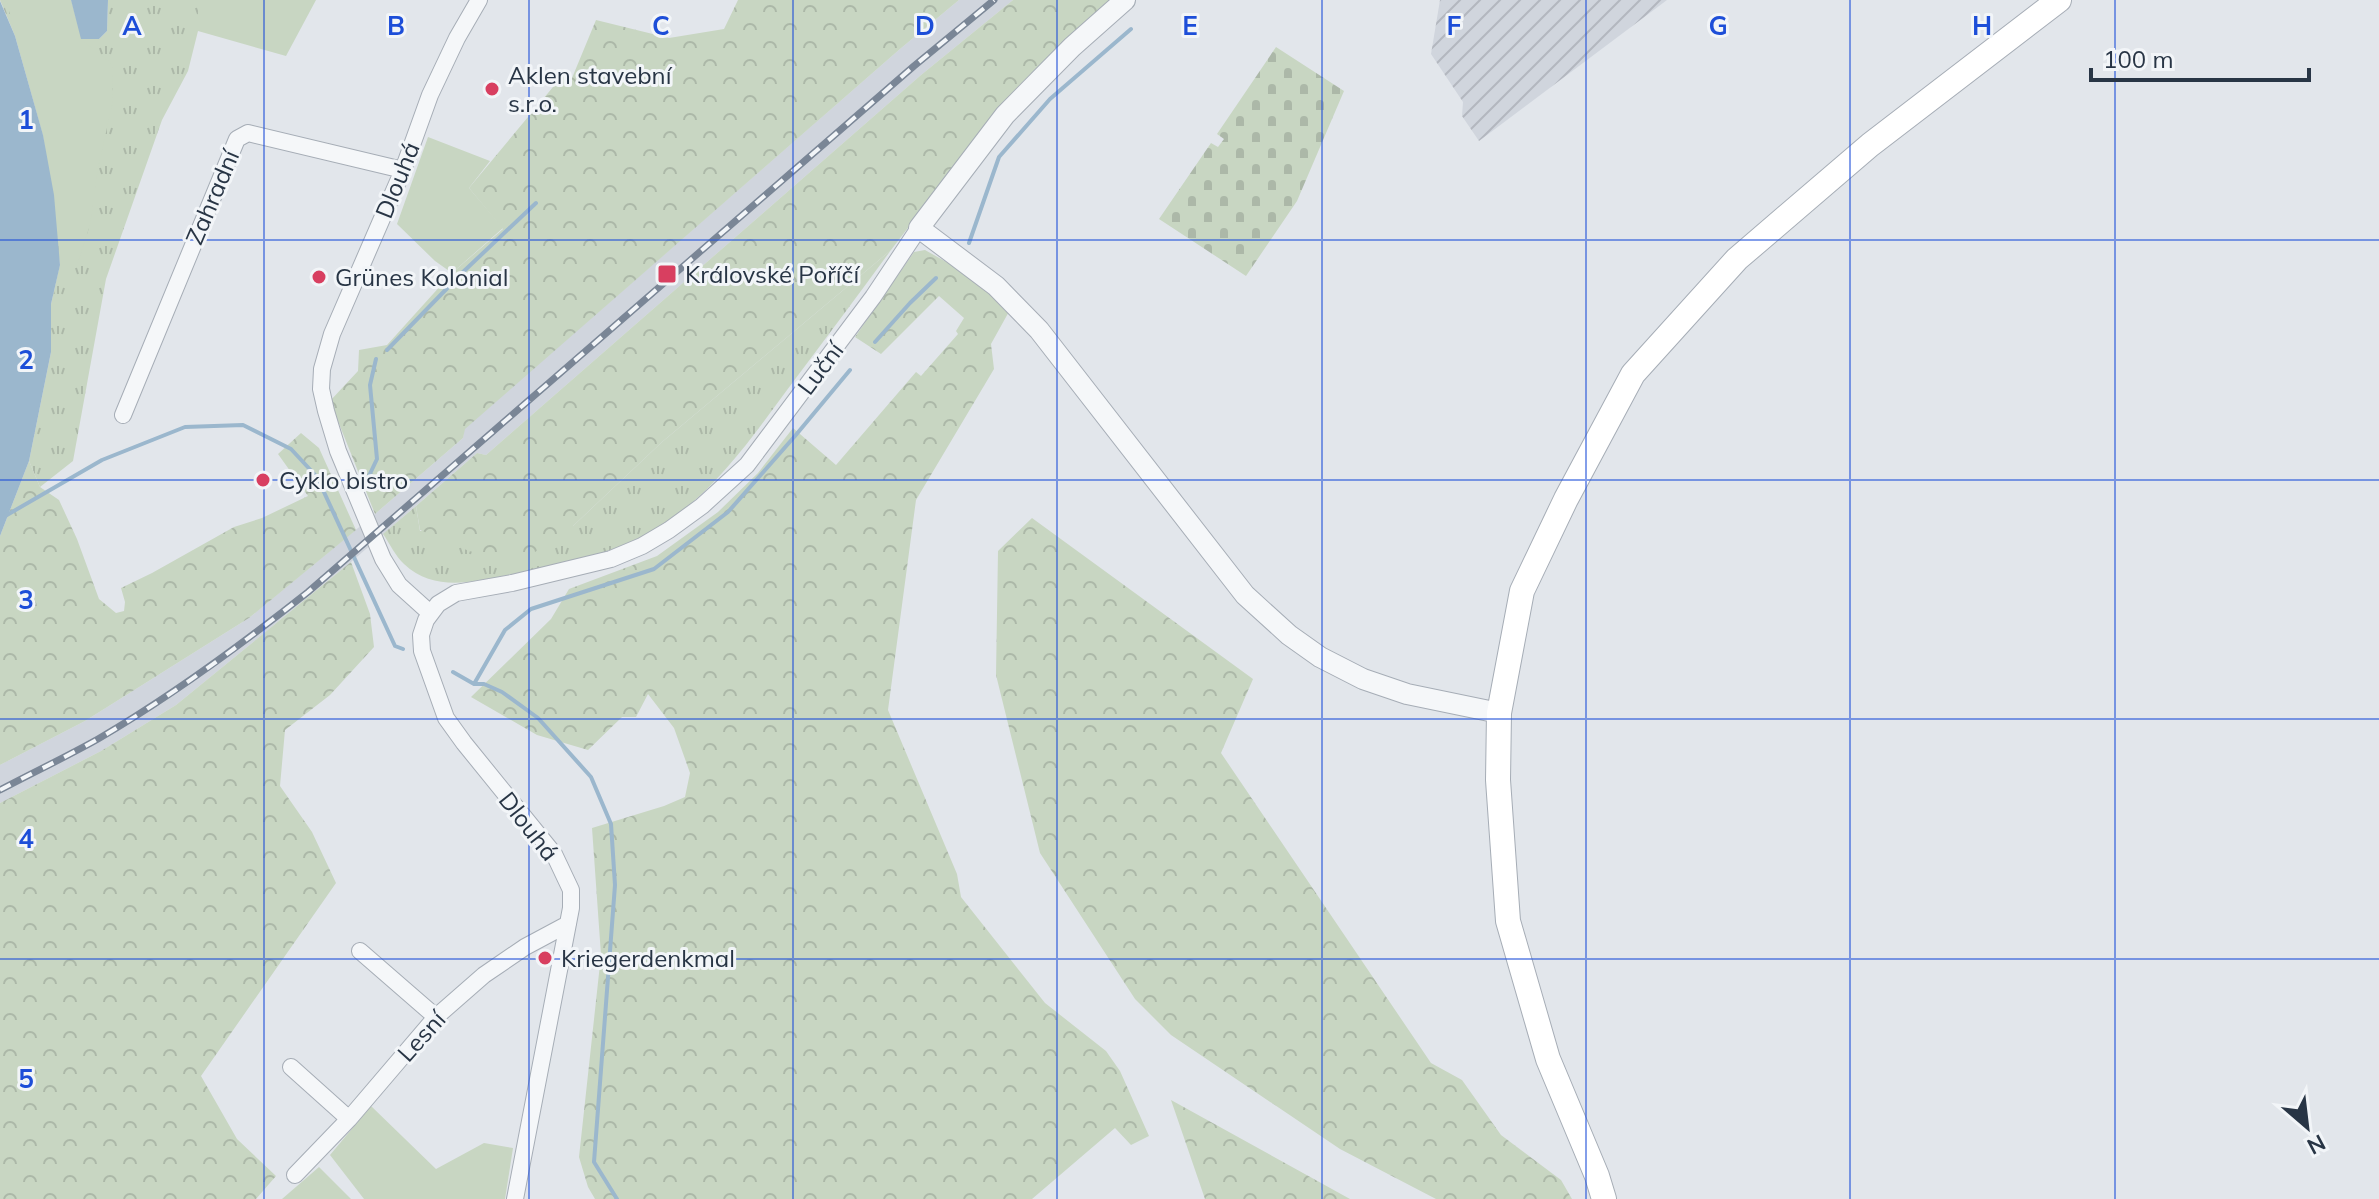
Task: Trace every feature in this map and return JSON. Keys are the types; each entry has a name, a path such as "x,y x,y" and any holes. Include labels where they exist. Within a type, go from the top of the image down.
{"main road":[{"path":"1604,1199 1548,1059 1508,921 1498,780 1499,713 1522,591 1566,499 1633,374 1737,259 1870,145 2059,0"}],"street":[{"name":"Dlouhá","path":"479,0 430,95 403,170 332,334 322,369 321,389 355,494 383,559 407,594 430,613 423,627 422,651 446,718 554,854 571,890 571,908 515,1199"},
{"name":"Luční","path":"430,613 448,597 465,591 611,559 642,546 702,506 747,465 1005,115 1072,47 1125,0"},
{"name":"Zahradní","path":"123,415 237,139 248,133 403,170"},
{"path":"919,228 996,286 1039,330 1245,595 1289,635 1320,657 1363,679 1407,694 1499,713"},
{"name":"Lesní","path":"295,1175 349,1119 436,1017 484,975 525,947 568,924"},
{"path":"360,951 436,1017"},
{"path":"291,1067 349,1119"}],"shaded area":[{"path":"959,0 1013,0 921,75 486,455 477,453 351,562 176,705 101,751 0,803 0,765 85,721 249,618 463,438 464,429"},
{"path":"1440,0 1667,0 1479,141 1462,116 1463,102 1431,54"}],"green space":[{"path":"0,0 71,0 82,39 99,39 107,31 108,0 198,0 198,31 188,71 162,120 106,279 73,461 40,487 29,461 51,352 51,304 60,264 43,135 15,36"},
{"path":"6,0 71,0 81,39 112,64 113,101 98,168 90,225 77,265 60,265 54,195 43,135"},
{"path":"198,0 316,0 286,56 198,31"},
{"path":"738,0 959,0 465,429 463,438 375,514 330,401 358,371 359,350 387,345 452,273 503,229 469,188 563,75 572,78 596,20 669,38 724,29"},
{"path":"1013,0 1113,0 1032,73 999,109 891,250 662,442 573,526 519,563 469,551 420,530 416,506 477,453 486,455 921,75"},
{"path":"1276,47 1344,91 1297,201 1246,276 1159,219 1211,143 1218,147 1224,139 1217,134"},
{"path":"428,137 490,161 469,188 503,228 452,273 397,224"},
{"path":"891,250 728,466 691,504 647,534 597,555 454,583 428,579 416,573 401,561 383,534 416,506 420,531 573,526 662,442"},
{"path":"925,250 966,273 1011,308 991,344 994,369 916,500 888,710 957,874 961,897 1045,1003 1106,1051 1120,1071 1149,1136 1131,1145 1115,1128 1032,1199 595,1199 579,1157 601,955 592,828 685,797 690,773 674,728 648,694 636,717 622,717 588,750 537,735 471,697 551,619 569,589 657,556 718,512 758,473 793,428 836,465 916,372 921,376 958,334 956,331 964,318 939,296 881,354 855,337 914,252"},
{"path":"301,433 319,448 356,530 249,618 85,721 0,765 0,536 29,461 40,487 59,500 99,599 116,613 124,611 121,588 234,527 262,518 308,496 278,454"},
{"path":"1032,518 1253,679 1221,753 1431,1063 1462,1080 1501,1135 1561,1180 1572,1199 1436,1199 1340,1149 1171,1035 1135,999 1040,853 996,675 998,551"},
{"path":"351,562 370,614 374,647 330,695 285,730 280,786 312,832 336,883 201,1076 237,1139 276,1176 256,1199 0,1199 0,803 101,751 176,705"},
{"path":"1171,1100 1350,1199 1205,1199"},
{"path":"371,1106 436,1169 484,1143 513,1148 505,1199 364,1199 330,1155"},
{"path":"319,1167 351,1199 282,1199"}],"water":[{"path":"71,0 108,0 107,31 99,39 81,39"},
{"path":"0,1 15,36 43,135 54,195 60,265 51,304 51,352 29,461 0,536"}],"waterway":[{"path":"969,243 999,157 1050,99 1131,29"},
{"path":"387,350 536,203"},
{"path":"875,342 936,278"},
{"path":"367,480 377,459 370,385 376,359"},
{"path":"474,684 505,630 531,609 654,569 728,512 850,370"},
{"path":"0,519 102,460 185,427 243,425 291,449 317,477 395,646 403,649"},
{"path":"453,672 474,684 484,684 502,692 538,718 591,777 611,824 615,885 594,1162 617,1199"}],"railway":[{"path":"0,790 98,739 153,705 308,592 994,0"}],"place":[{"name":"Aklen stavební s.r.o.","path":"492,89"},
{"name":"Královské Poříčí","path":"667,274"},
{"name":"Grünes Kolonial","path":"319,277"},
{"name":"Cyklo bistro","path":"263,480"},
{"name":"Kriegerdenkmal","path":"545,958"}]}
